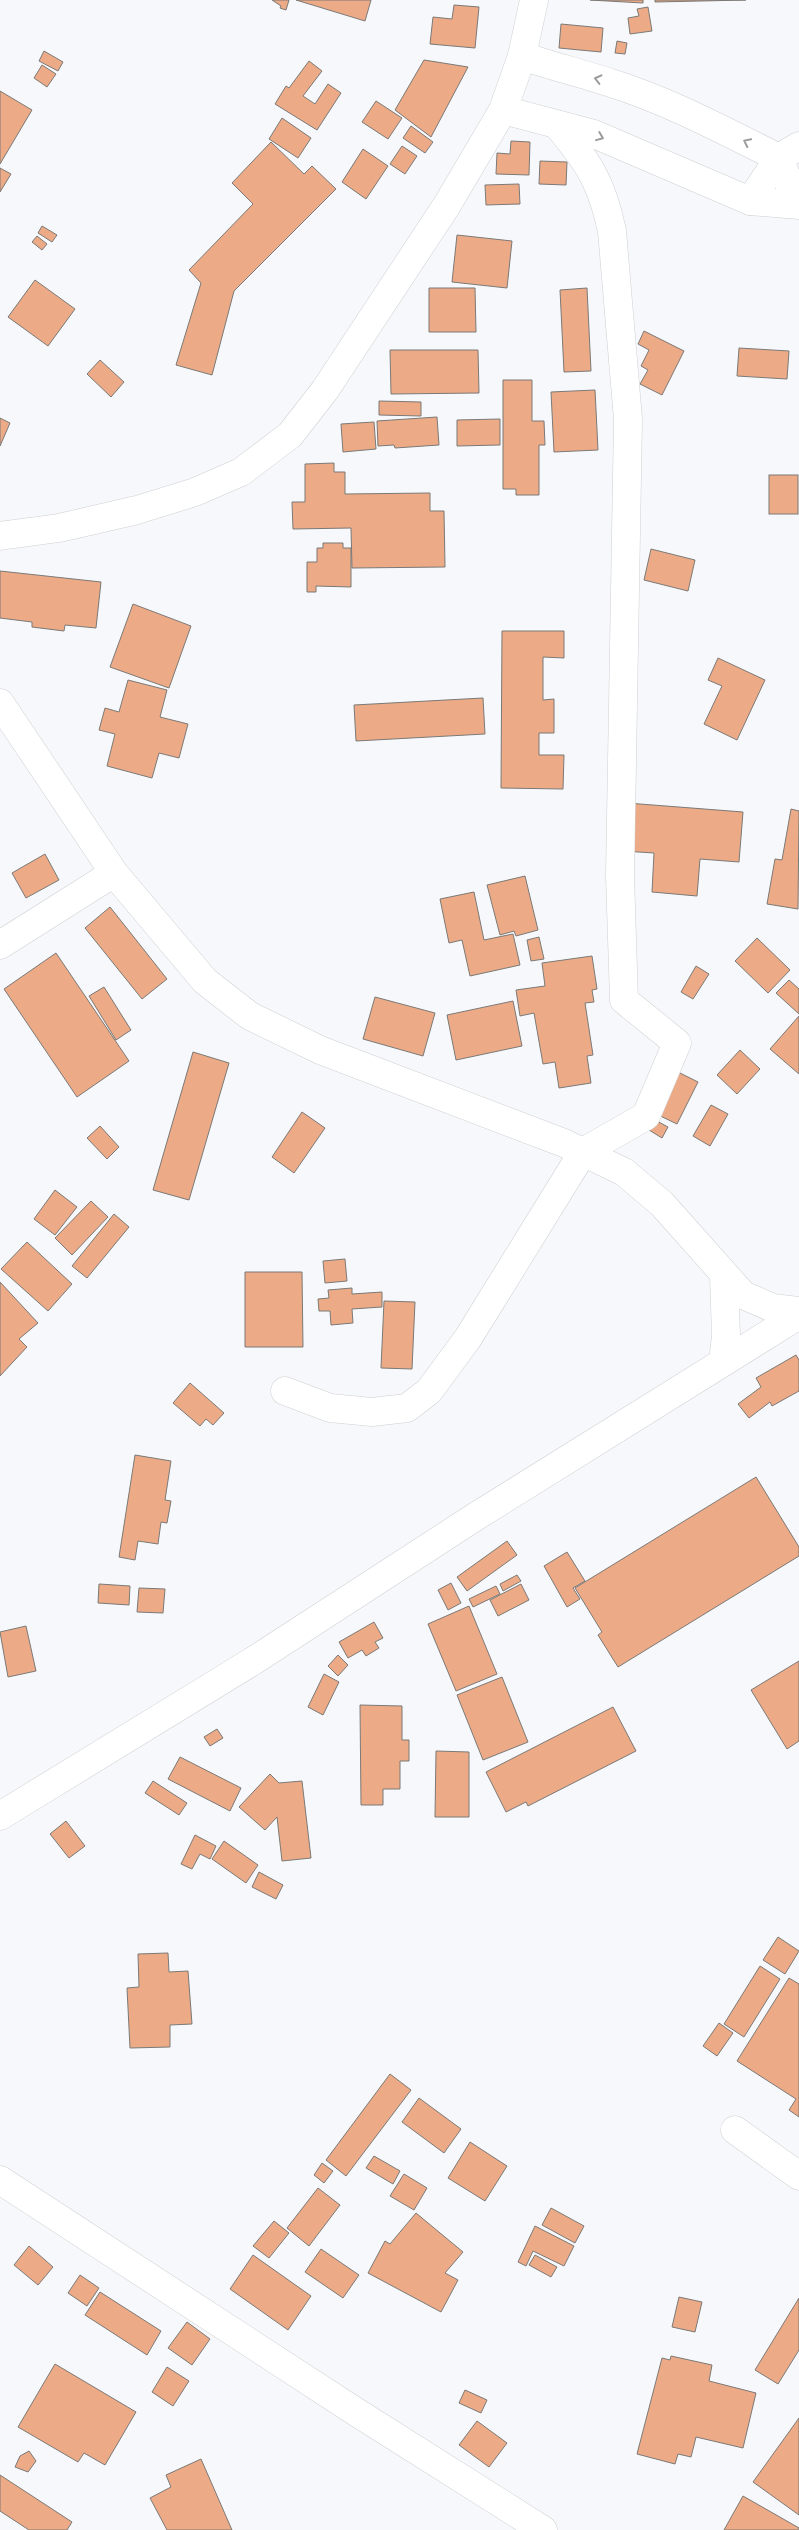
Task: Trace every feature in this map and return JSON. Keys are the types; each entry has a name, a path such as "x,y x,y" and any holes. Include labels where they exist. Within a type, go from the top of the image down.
{"street":[{"path":"1,538 59,528 137,510 194,492 241,472 290,435 317,402 447,205 503,110 522,56 534,0"},
{"path":"522,56 564,71 611,83 694,117 789,152"},
{"path":"503,110 594,134 750,201 798,204 789,152"},
{"path":"285,1391 330,1408 372,1412 407,1408 429,1391 468,1338 583,1152 646,1116 677,1044 624,1000 620,876 628,420 612,231 606,204 596,178 582,154 558,126"},
{"path":"750,201 789,152"},
{"path":"0,703 114,873 206,981 250,1016 320,1050 564,1143 624,1172 662,1204 743,1295 773,1308 799,1311"},
{"path":"0,945 114,873"},
{"path":"723,1362 726,1336 724,1274"},
{"path":"0,1816 253,1661 475,1517 799,1316"},
{"path":"735,2130 799,2176"},
{"path":"0,2180 543,2530"}],"building":[{"path":"272,0 289,0 286,10 280,8 281,6"},
{"path":"296,0 371,0 365,21"},
{"path":"590,0 643,0 643,3"},
{"path":"655,0 746,0 655,2"},
{"path":"454,5 479,7 475,48 430,44 433,17 452,19"},
{"path":"648,7 652,31 630,34 628,18 639,16 637,9"},
{"path":"561,24 603,28 601,52 559,48"},
{"path":"617,41 627,43 625,54 615,53"},
{"path":"44,51 63,62 58,71 39,61"},
{"path":"424,60 468,67 431,137 395,110"},
{"path":"309,61 322,71 303,96 315,104 328,84 341,93 317,130 275,104 286,86 289,88"},
{"path":"42,65 56,74 47,87 34,78"},
{"path":"0,91 32,110 0,164"},
{"path":"376,101 402,118 388,139 362,122"},
{"path":"282,118 311,138 298,158 269,139"},
{"path":"411,126 433,142 425,153 403,138"},
{"path":"511,141 530,142 529,175 496,174 497,153 510,154"},
{"path":"271,142 304,174 312,166 336,189 234,291 212,375 176,365 201,283 189,270 253,204 232,183"},
{"path":"402,146 417,156 405,174 390,164"},
{"path":"363,149 388,166 366,199 342,182"},
{"path":"540,161 567,162 566,185 539,184"},
{"path":"0,168 11,174 0,192"},
{"path":"519,184 520,204 486,205 485,185"},
{"path":"42,226 57,235 52,242 38,233"},
{"path":"457,235 512,241 507,288 452,282"},
{"path":"37,236 47,244 42,250 32,242"},
{"path":"35,280 75,309 48,346 8,317"},
{"path":"429,288 475,288 476,332 429,332"},
{"path":"587,288 591,371 564,372 560,290"},
{"path":"644,331 684,351 662,395 640,384 648,370 641,366 649,350 638,344"},
{"path":"739,348 789,351 787,379 737,376"},
{"path":"390,350 478,350 479,393 391,394"},
{"path":"100,360 124,382 111,397 87,374"},
{"path":"503,380 532,380 532,421 544,421 545,445 539,445 539,495 516,495 516,489 503,489"},
{"path":"595,390 598,450 554,452 551,392"},
{"path":"379,401 421,402 421,416 379,415"},
{"path":"437,417 439,445 395,448 394,445 378,446 377,421"},
{"path":"0,418 10,423 0,446"},
{"path":"500,419 500,445 457,446 457,420"},
{"path":"374,422 376,449 343,452 341,424"},
{"path":"334,463 334,472 345,472 345,494 430,493 430,511 444,511 445,567 352,568 351,528 293,529 292,502 305,502 305,464"},
{"path":"769,475 798,475 798,514 769,514"},
{"path":"323,543 343,543 343,548 351,548 351,587 316,586 316,592 307,592 307,562 317,562 317,548 323,548"},
{"path":"651,549 695,560 688,591 644,580"},
{"path":"0,571 101,582 96,628 65,625 64,631 32,627 32,622 0,618"},
{"path":"133,604 191,626 169,688 110,667"},
{"path":"502,631 564,631 564,658 543,657 543,700 554,699 554,733 539,733 539,755 564,755 563,789 501,788"},
{"path":"718,658 765,680 737,740 704,724 722,686 708,680"},
{"path":"128,680 167,690 160,717 188,724 179,758 159,753 152,778 107,766 115,734 99,730 105,708 119,712"},
{"path":"483,698 485,734 356,741 354,705"},
{"path":"627,803 743,812 739,862 700,859 697,896 652,892 654,853 623,851"},
{"path":"791,809 799,811 798,909 767,904 775,859 782,860"},
{"path":"45,854 59,880 26,898 12,873"},
{"path":"525,876 538,930 516,936 514,931 500,935 487,885"},
{"path":"474,892 484,940 513,934 520,965 470,976 462,940 449,943 440,899"},
{"path":"110,907 167,979 142,999 85,928"},
{"path":"539,937 544,959 531,961 527,940"},
{"path":"757,938 790,970 768,993 735,961"},
{"path":"56,953 129,1061 77,1097 4,989"},
{"path":"592,956 597,989 592,990 594,1002 585,1003 593,1055 587,1056 591,1083 559,1088 555,1062 543,1064 534,1013 520,1016 516,990 545,986 542,963"},
{"path":"696,966 709,974 693,999 681,992"},
{"path":"789,980 799,989 799,1014 776,993"},
{"path":"104,987 131,1030 116,1040 89,996"},
{"path":"375,997 435,1013 423,1056 363,1039"},
{"path":"513,1001 522,1046 456,1060 447,1015"},
{"path":"799,1016 799,1074 770,1049"},
{"path":"740,1050 760,1069 737,1094 717,1075"},
{"path":"193,1052 229,1063 189,1200 153,1190"},
{"path":"674,1070 698,1082 677,1124 652,1112"},
{"path":"711,1105 728,1114 710,1146 693,1136"},
{"path":"302,1112 325,1128 294,1173 272,1157"},
{"path":"655,1120 668,1127 662,1138 649,1130"},
{"path":"100,1126 119,1147 107,1159 87,1138"},
{"path":"55,1190 77,1207 55,1235 34,1219"},
{"path":"91,1201 108,1217 72,1255 55,1238"},
{"path":"114,1214 129,1227 87,1278 72,1266"},
{"path":"27,1242 72,1284 48,1311 1,1269"},
{"path":"345,1259 347,1281 325,1283 323,1261"},
{"path":"245,1272 302,1272 303,1347 245,1347"},
{"path":"0,1282 38,1323 19,1339 27,1347 0,1376"},
{"path":"352,1288 352,1294 382,1292 382,1307 352,1309 353,1323 331,1325 330,1311 319,1311 318,1299 329,1298 328,1290"},
{"path":"384,1301 415,1302 412,1369 381,1368"},
{"path":"796,1355 799,1360 799,1391 772,1406 770,1402 749,1418 738,1404 761,1387 756,1378"},
{"path":"190,1383 224,1413 213,1425 206,1419 200,1426 173,1403"},
{"path":"135,1455 171,1461 165,1500 171,1501 167,1523 161,1522 158,1544 138,1541 135,1560 119,1557"},
{"path":"756,1477 799,1547 799,1556 618,1667 598,1635 602,1632 575,1588"},
{"path":"507,1541 517,1555 467,1591 457,1577"},
{"path":"567,1552 585,1581 573,1588 580,1599 567,1607 544,1566"},
{"path":"517,1575 521,1581 503,1591 500,1584"},
{"path":"451,1583 461,1603 448,1610 438,1590"},
{"path":"99,1584 130,1586 129,1605 98,1603"},
{"path":"521,1584 529,1600 498,1616 490,1600"},
{"path":"496,1586 500,1594 473,1607 469,1599"},
{"path":"139,1588 165,1589 163,1613 137,1612"},
{"path":"469,1606 497,1674 456,1691 428,1624"},
{"path":"374,1622 383,1638 375,1642 379,1648 366,1656 362,1650 348,1658 339,1642"},
{"path":"26,1626 36,1671 8,1677 0,1632"},
{"path":"338,1655 348,1665 338,1676 328,1666"},
{"path":"799,1661 799,1741 787,1749 751,1690"},
{"path":"324,1674 339,1682 323,1715 308,1707"},
{"path":"502,1677 528,1742 483,1760 457,1695"},
{"path":"360,1705 402,1706 402,1740 409,1740 409,1761 400,1761 400,1789 383,1789 383,1805 361,1805"},
{"path":"613,1707 636,1751 528,1806 526,1802 506,1812 486,1772"},
{"path":"217,1729 223,1738 210,1746 204,1737"},
{"path":"436,1751 469,1752 469,1817 435,1817"},
{"path":"180,1757 241,1788 230,1811 168,1779"},
{"path":"270,1774 279,1783 302,1781 311,1858 282,1861 277,1817 265,1830 239,1807"},
{"path":"153,1781 187,1803 179,1815 145,1793"},
{"path":"66,1821 85,1846 69,1858 50,1834"},
{"path":"195,1835 216,1846 210,1859 200,1854 192,1869 181,1864"},
{"path":"224,1841 258,1865 246,1883 212,1859"},
{"path":"259,1872 283,1885 276,1899 252,1887"},
{"path":"778,1937 799,1951 785,1974 763,1960"},
{"path":"168,1953 169,1972 188,1971 192,2024 170,2025 170,2047 130,2048 127,1988 139,1987 138,1954"},
{"path":"760,1966 780,1979 744,2037 724,2024"},
{"path":"789,1978 799,1984 799,2117 789,2110 796,2099 737,2061"},
{"path":"719,2023 733,2033 717,2056 703,2046"},
{"path":"390,2074 411,2090 346,2176 326,2160"},
{"path":"419,2098 461,2129 444,2153 402,2122"},
{"path":"470,2142 507,2166 485,2201 448,2178"},
{"path":"374,2156 400,2171 393,2184 366,2168"},
{"path":"322,2163 333,2171 324,2183 314,2175"},
{"path":"404,2174 427,2188 414,2210 390,2196"},
{"path":"318,2188 340,2205 309,2246 287,2228"},
{"path":"551,2208 584,2226 575,2243 542,2225"},
{"path":"416,2213 463,2252 445,2273 458,2280 441,2312 368,2273 385,2241 390,2244"},
{"path":"274,2221 289,2233 269,2258 253,2246"},
{"path":"535,2226 574,2246 564,2266 533,2251 526,2266 518,2262"},
{"path":"29,2246 53,2267 38,2285 14,2265"},
{"path":"321,2249 359,2275 343,2298 305,2272"},
{"path":"253,2255 311,2296 288,2330 230,2289"},
{"path":"535,2255 557,2267 551,2277 529,2265"},
{"path":"80,2275 99,2288 87,2306 68,2293"},
{"path":"100,2292 161,2331 147,2355 85,2315"},
{"path":"679,2297 702,2302 695,2332 672,2327"},
{"path":"799,2298 799,2350 778,2384 755,2370"},
{"path":"187,2322 210,2339 192,2365 168,2348"},
{"path":"671,2356 712,2365 709,2381 756,2393 743,2448 696,2437 691,2457 678,2454 675,2464 637,2454 662,2358 670,2360"},
{"path":"55,2364 136,2412 105,2465 84,2453 78,2462 18,2427"},
{"path":"167,2367 189,2381 173,2406 152,2392"},
{"path":"465,2390 487,2400 481,2413 459,2403"},
{"path":"799,2418 799,2515 753,2482"},
{"path":"477,2421 507,2443 489,2467 459,2445"},
{"path":"29,2451 36,2461 28,2472 15,2467 20,2456"},
{"path":"201,2459 232,2530 167,2530 150,2498 171,2487 166,2475"},
{"path":"0,2475 72,2522 67,2530 29,2530 0,2511"},
{"path":"743,2496 799,2528 798,2530 724,2530"}]}
